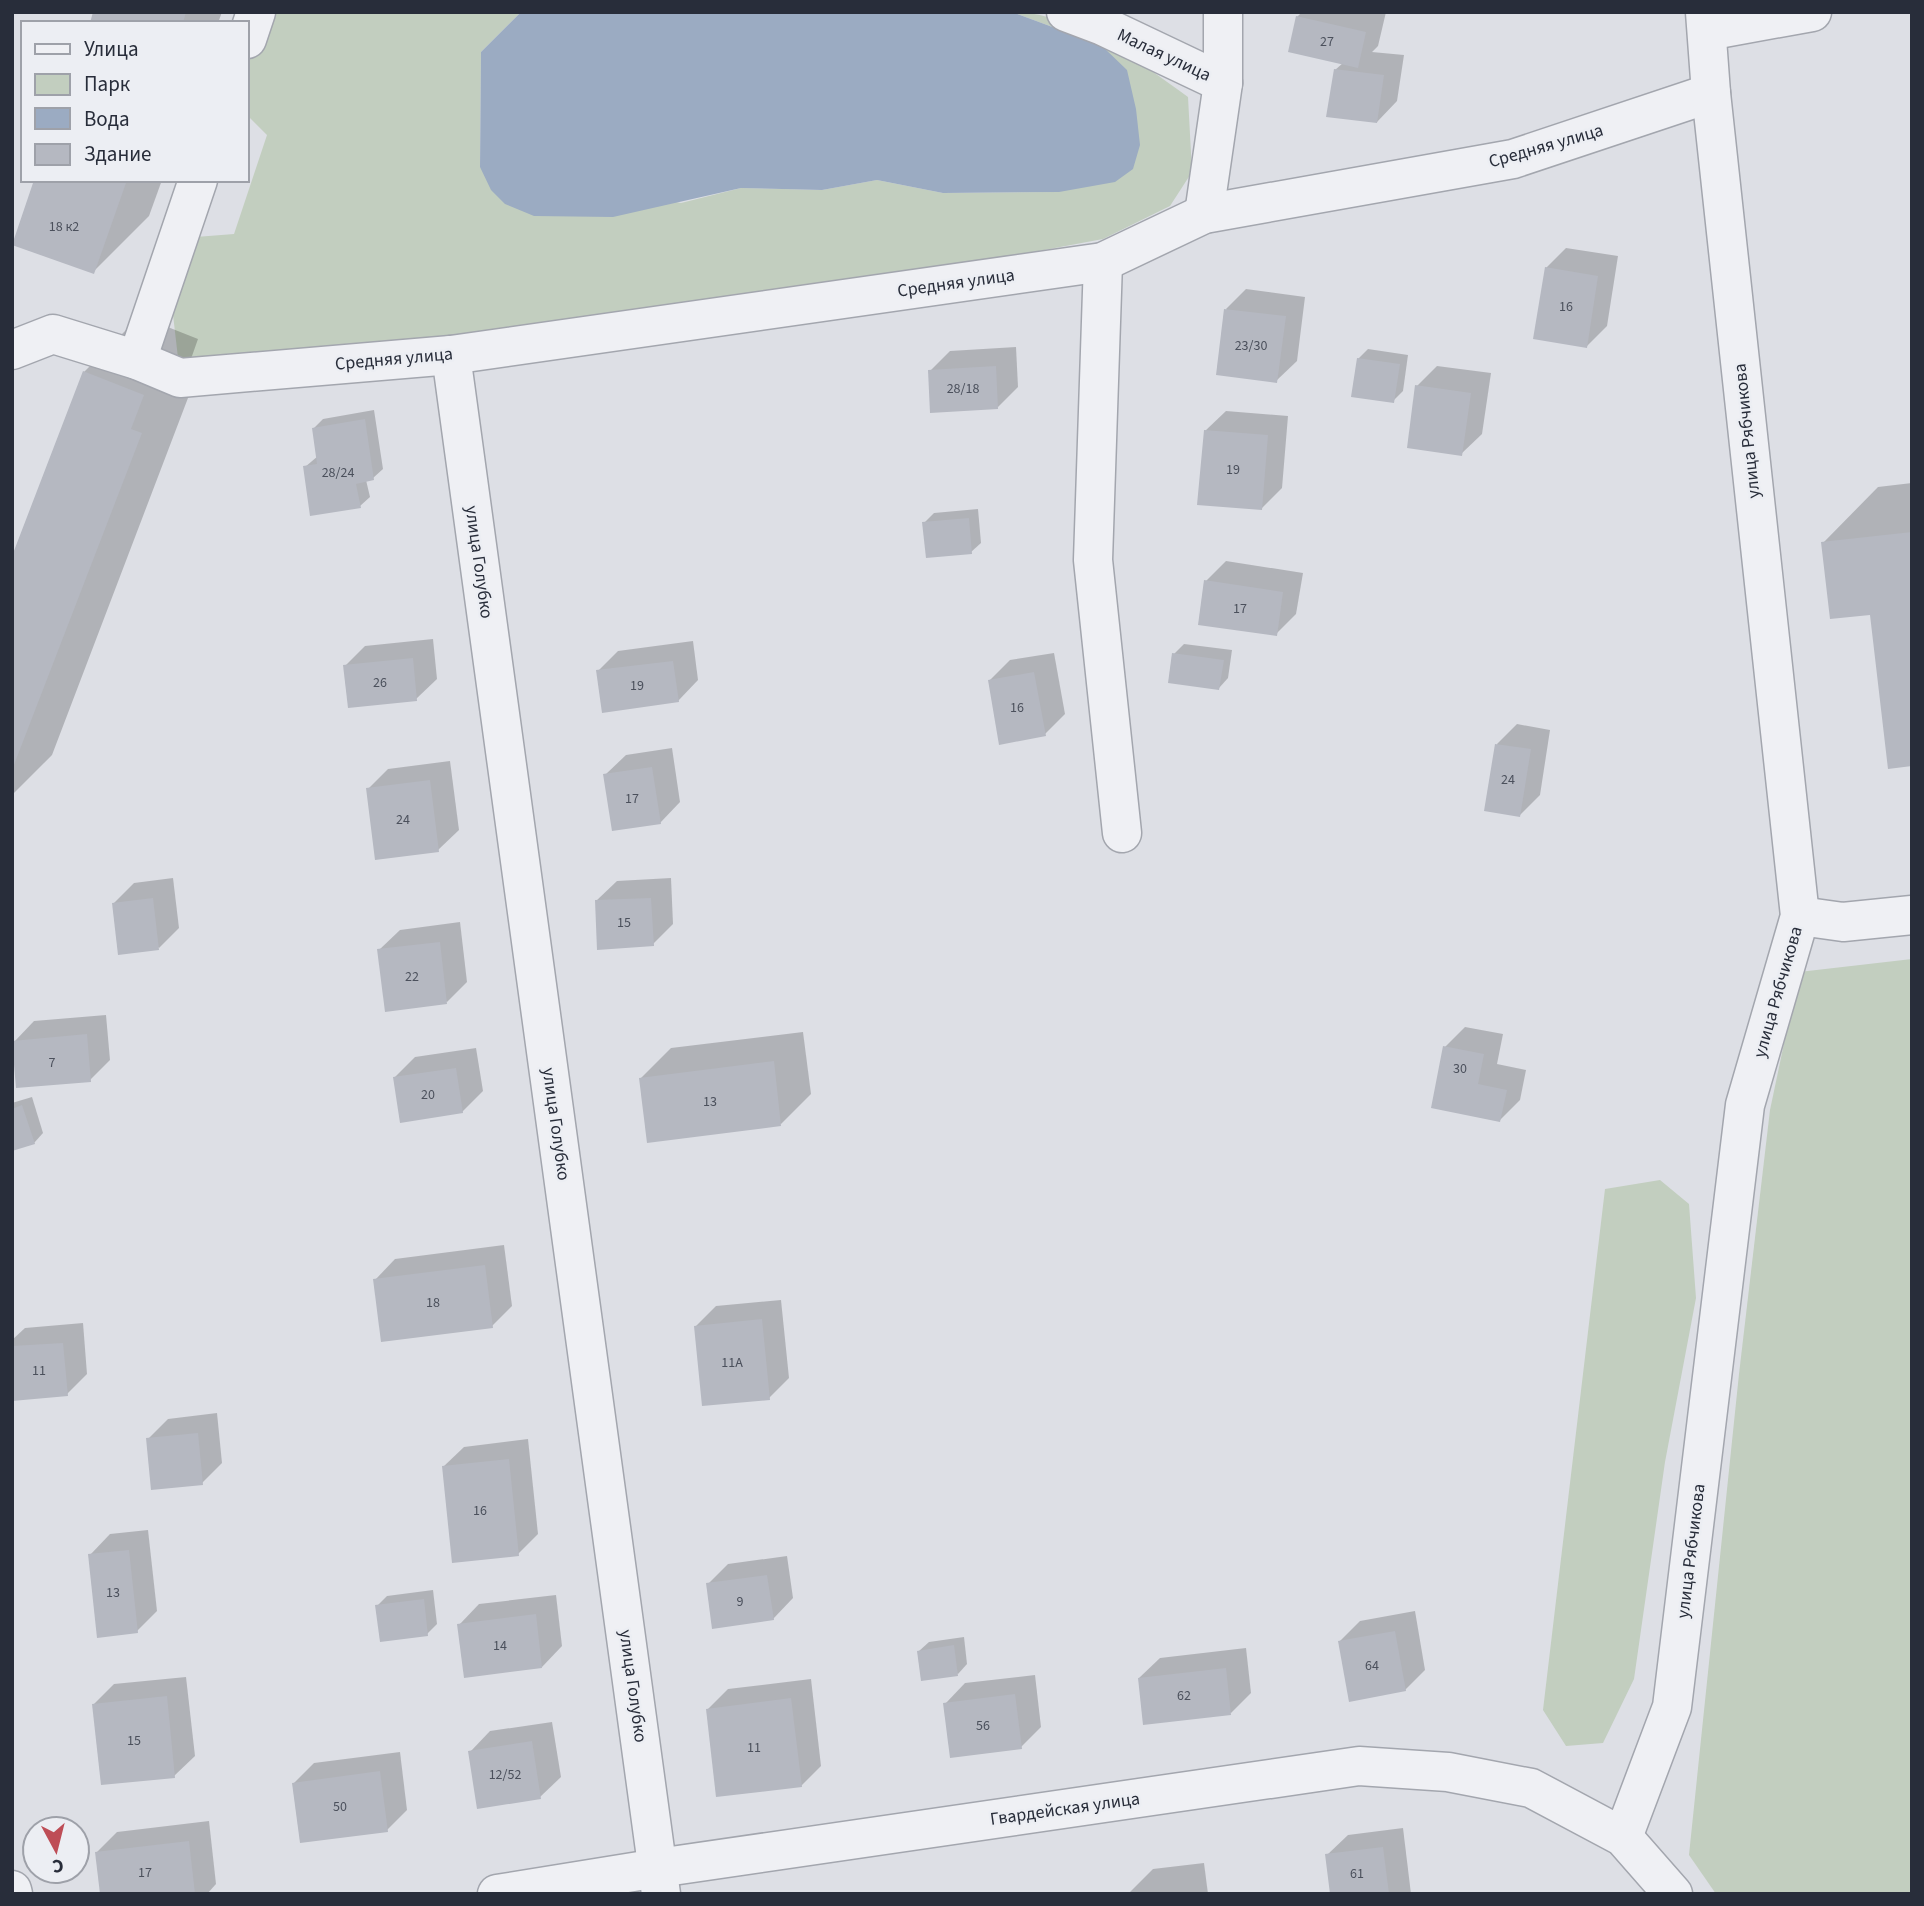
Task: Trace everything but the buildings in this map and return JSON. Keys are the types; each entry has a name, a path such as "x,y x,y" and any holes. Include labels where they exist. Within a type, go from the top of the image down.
{"street":[{"path":"248,36 256,12"},
{"name":"Малая улица","path":"1066,12 1103,26 1223,83"},
{"path":"1204,214 1223,83 1223,12"},
{"path":"1706,22 1812,12"},
{"name":"улица Рябчикова","path":"1623,1837 1672,1707 1745,1105 1800,916 1711,93 1706,22"},
{"name":"Средняя улица","path":"137,360 180,378 451,355 1103,262 1204,214 1513,159 1711,93"},
{"path":"12,350 53,334 137,360 197,182"},
{"path":"1103,262 1094,559 1122,832"},
{"name":"улица Голубко","path":"451,355 659,1881"},
{"path":"1800,916 1843,922 1912,915"},
{"name":"Гвардейская улица","path":"497,1894 659,1881 1359,1766 1448,1772 1531,1788 1623,1837"},
{"path":"1623,1837 1673,1894"}],"green space":[{"path":"263,12 521,12 481,52 480,167 681,203 741,188 822,190 877,180 943,193 1059,192 1101,45 1012,12 1035,14 1059,20 1105,41 1188,97 1192,172 1170,206 1103,239 964,265 677,303 426,342 201,364 178,358 169,280 183,238 234,234 267,135 248,116 248,57"},
{"path":"1912,959 1912,1894 1716,1894 1689,1855 1739,1374 1770,1110 1799,972"},
{"path":"1660,1180 1689,1204 1696,1298 1665,1462 1634,1679 1603,1743 1566,1746 1543,1710 1605,1189"}],"water":[{"path":"521,12 1012,12 1101,45 1127,70 1136,109 1140,145 1133,169 1115,182 1059,192 943,193 877,180 822,190 741,188 613,217 534,216 505,204 491,190 480,167 481,52"}]}
